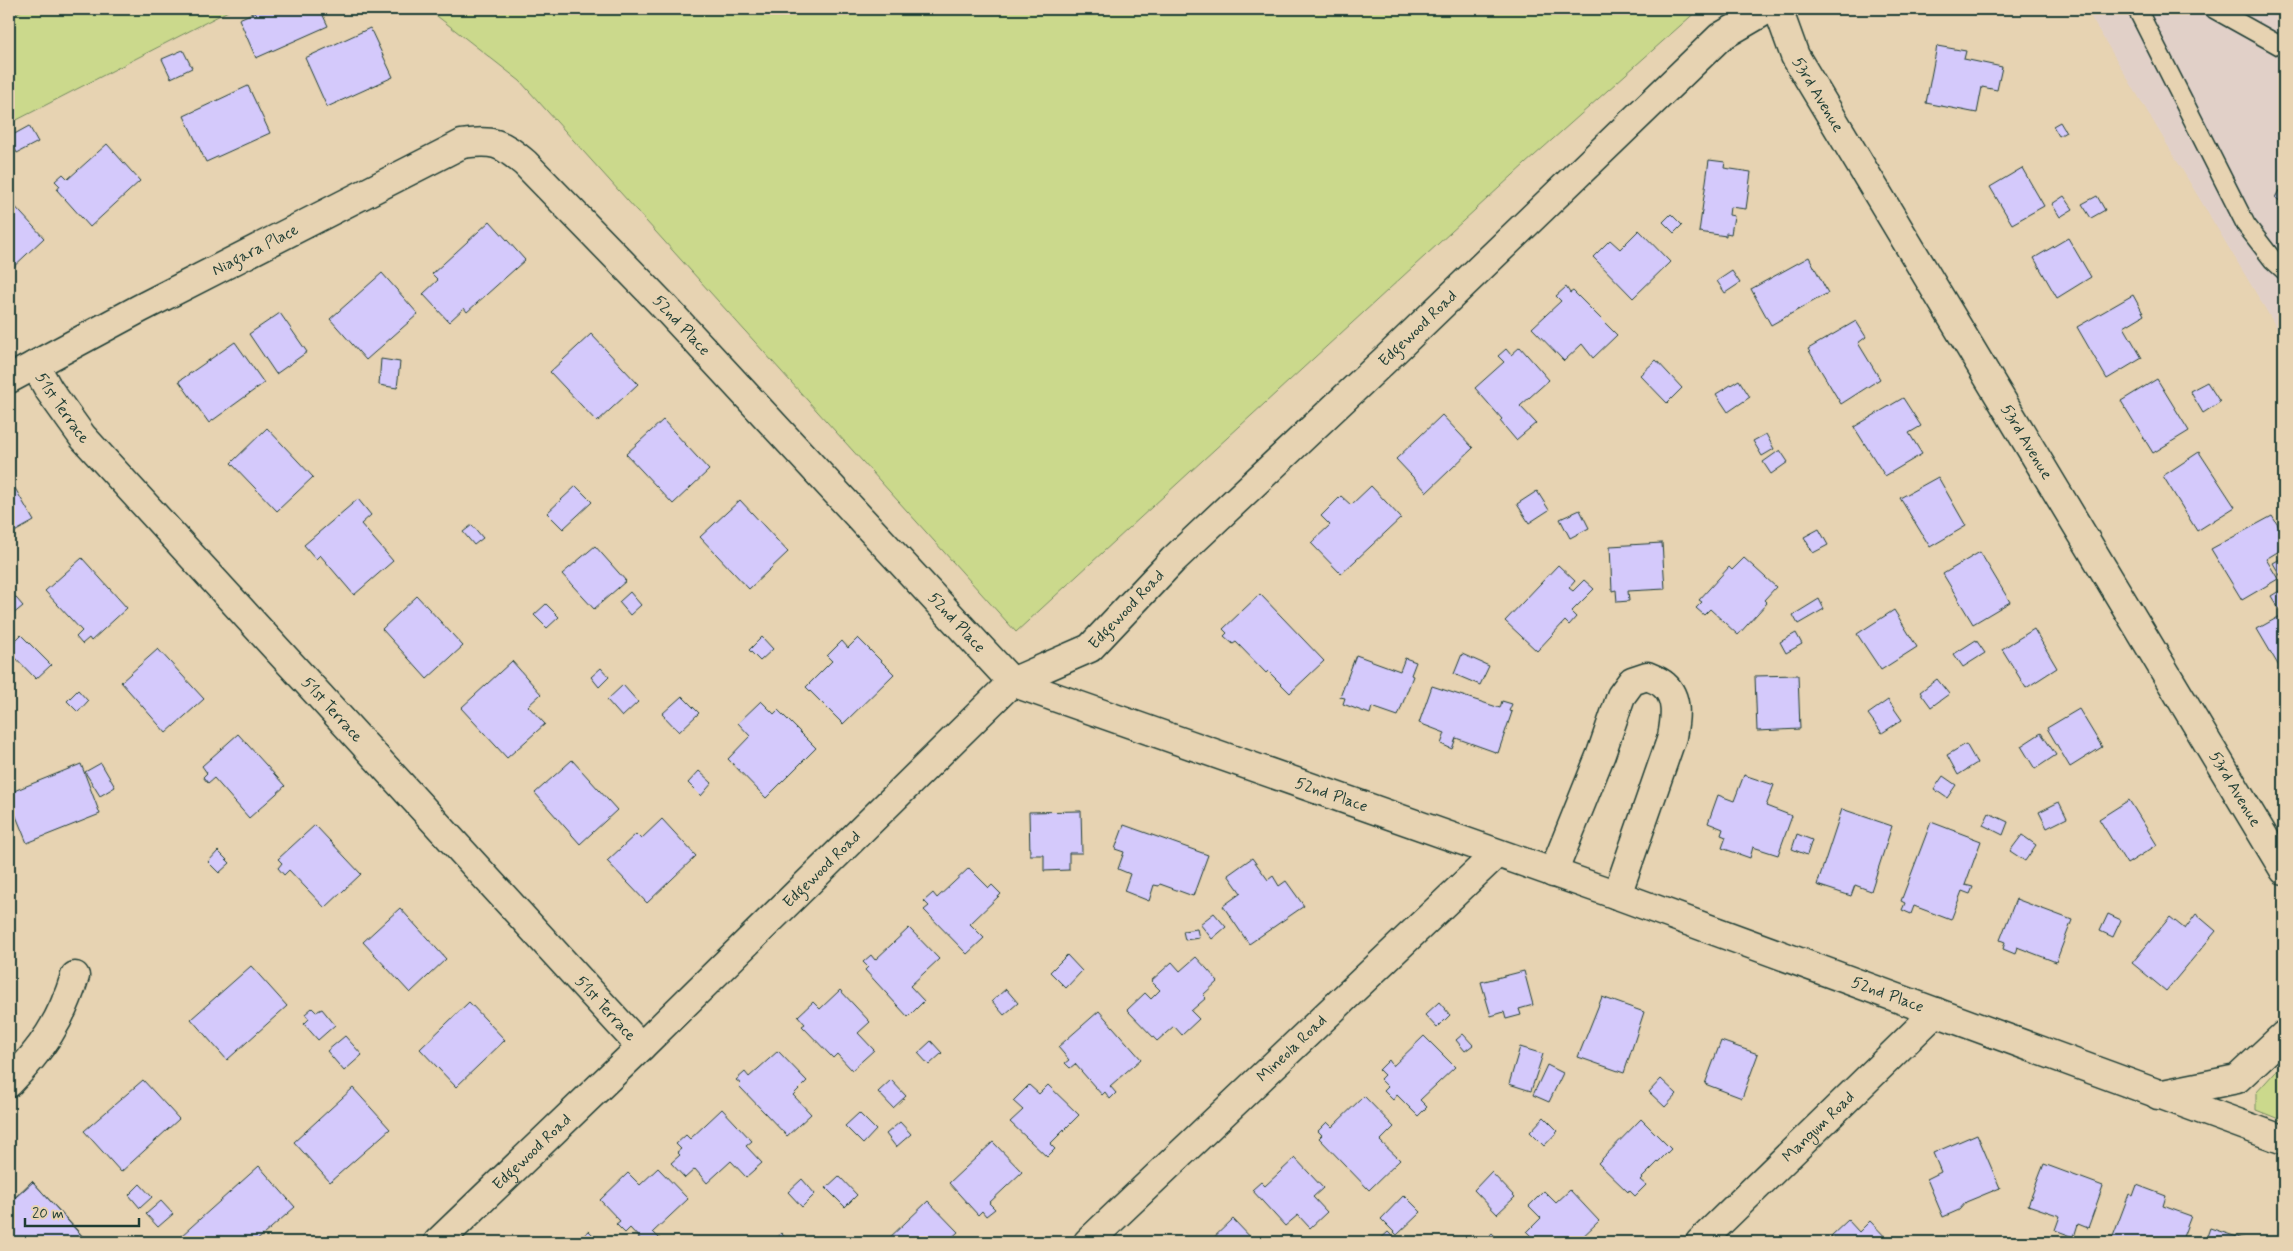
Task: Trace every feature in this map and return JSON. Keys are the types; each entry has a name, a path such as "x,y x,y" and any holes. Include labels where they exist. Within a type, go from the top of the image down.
{"street":[{"name":"Edgewood Road","path":"438,1242 642,1046 1012,682 1090,648 1173,560 1386,359 1720,37 1768,9"},
{"name":"53rd Avenue","path":"1778,9 1795,56 2284,870"},
{"name":"Niagara Place","path":"9,379 139,309 462,144 487,141 506,147"},
{"name":"52nd Place","path":"506,147 525,163 660,302 1012,682 1496,854 1617,895 2284,1140"},
{"name":"51st Terrace","path":"35,365 48,390 82,436 642,1046"},
{"path":"1553,873 1601,754 1621,696 1632,680 1647,676 1664,684 1672,697 1676,715 1672,737 1617,895"},
{"name":"Mineola Road","path":"1088,1242 1496,854"},
{"path":"9,1083 36,1055 55,1026 68,1000 75,976"},
{"name":"Mangum Road","path":"1703,1242 1936,1012"},
{"path":"2158,1095 2237,1079 2284,1035"}],"lane":[{"path":"2137,9 2246,225 2273,260 2284,270"},
{"path":"2214,9 2284,48"}],"shaded area":[{"path":"2086,9 2284,9 2284,340"}],"green space":[{"path":"25,9 232,9 9,124 9,17"},
{"path":"428,9 1699,9 1525,164 1016,632 520,81"},
{"path":"2284,1062 2284,1121 2256,1110 2256,1093"}],"building":[{"path":"262,9 320,9 328,26 256,58 239,19"},
{"path":"370,28 393,77 327,107 305,58"},
{"path":"1937,46 1966,51 1964,59 2002,67 1997,90 1982,87 1977,113 1926,103"},
{"path":"183,50 192,68 171,78 162,59"},
{"path":"248,86 270,133 206,162 184,116"},
{"path":"2060,122 2066,132 2059,136 2053,126"},
{"path":"29,126 38,142 17,153 9,137"},
{"path":"107,144 140,181 90,227 57,190 60,186 55,181 63,174 68,179"},
{"path":"1709,160 1725,162 1724,168 1751,172 1746,209 1730,207 1729,215 1734,216 1731,234 1726,233 1726,236 1699,232"},
{"path":"2022,168 2044,206 2012,224 1990,187"},
{"path":"2284,181 2284,203 2275,198"},
{"path":"2284,181 2284,203 2275,198"},
{"path":"2064,196 2073,209 2060,217 2052,204"},
{"path":"2097,196 2105,210 2091,218 2082,204"},
{"path":"9,202 44,238 9,271"},
{"path":"1671,214 1682,225 1674,233 1663,222"},
{"path":"490,221 525,260 467,312 464,308 449,322 423,294 438,280 432,274"},
{"path":"1639,230 1670,262 1633,298 1593,257 1610,240 1620,249"},
{"path":"2068,238 2091,277 2057,298 2034,258"},
{"path":"1809,257 1828,293 1771,325 1751,289"},
{"path":"1732,271 1740,283 1725,293 1717,281"},
{"path":"382,273 418,314 366,360 330,319"},
{"path":"1566,287 1570,293 1573,291 1617,335 1593,358 1582,344 1564,361 1532,328 1561,301 1556,296"},
{"path":"2133,295 2144,315 2124,327 2142,358 2107,379 2077,327"},
{"path":"280,313 307,352 276,374 249,334"},
{"path":"1856,321 1866,337 1858,343 1880,379 1841,404 1808,349"},
{"path":"591,334 638,384 597,422 550,372"},
{"path":"235,342 264,383 209,423 179,381"},
{"path":"1520,347 1549,380 1520,406 1536,423 1516,440 1500,421 1502,419 1475,388 1504,362 1498,356 1506,349 1511,355"},
{"path":"381,359 400,362 397,388 379,385"},
{"path":"1656,360 1682,388 1667,403 1640,375"},
{"path":"2157,379 2189,431 2153,453 2121,401"},
{"path":"1739,380 1750,397 1728,412 1716,394"},
{"path":"2207,382 2220,402 2203,413 2190,391"},
{"path":"1903,398 1921,426 1909,433 1922,454 1885,476 1854,427"},
{"path":"1442,415 1473,448 1427,492 1396,459"},
{"path":"663,420 709,470 673,504 626,454"},
{"path":"267,428 313,477 277,511 231,463"},
{"path":"1766,434 1774,449 1762,456 1753,441"},
{"path":"1780,450 1788,462 1771,474 1763,462"},
{"path":"2199,452 2235,507 2197,531 2163,476"},
{"path":"1938,477 1966,526 1930,547 1900,498"},
{"path":"9,478 34,521 9,535"},
{"path":"576,486 592,502 563,529 547,513"},
{"path":"1371,486 1401,518 1341,574 1311,543 1330,525 1321,516 1341,496 1351,505"},
{"path":"1537,491 1549,510 1529,523 1517,504"},
{"path":"358,499 371,515 361,524 393,561 354,595 320,555 316,559 304,545"},
{"path":"740,500 788,552 749,589 700,537"},
{"path":"1580,510 1589,528 1570,538 1560,519"},
{"path":"2272,516 2284,535 2284,548 2266,559 2278,579 2242,600 2211,549"},
{"path":"472,525 483,538 474,545 463,532"},
{"path":"1819,529 1828,545 1813,553 1804,537"},
{"path":"1662,543 1665,589 1628,591 1629,601 1617,602 1616,590 1612,591 1610,546"},
{"path":"595,546 626,581 594,609 562,574"},
{"path":"1980,552 2010,602 1973,624 1943,574"},
{"path":"2284,557 2284,582 2273,563"},
{"path":"82,558 127,608 91,641 89,638 82,644 76,637 82,631 45,591"},
{"path":"1744,558 1776,587 1764,600 1767,603 1738,635 1710,609 1704,615 1696,608 1702,602 1699,600 1729,567 1732,570"},
{"path":"1558,565 1575,581 1569,588 1573,591 1584,580 1594,589 1571,612 1576,617 1569,625 1565,621 1537,651 1505,621"},
{"path":"2284,588 2284,606 2279,609 2271,596"},
{"path":"11,592 23,606 12,615 9,611 9,595"},
{"path":"630,592 641,605 630,615 619,602"},
{"path":"1260,594 1324,661 1290,693 1268,671 1266,673 1236,642 1233,644 1224,636 1227,633 1223,629"},
{"path":"417,596 463,646 427,679 382,629"},
{"path":"1819,599 1824,609 1798,624 1793,615"},
{"path":"546,604 559,617 547,628 534,615"},
{"path":"1894,610 1917,647 1881,670 1857,634"},
{"path":"2284,614 2284,666 2280,668 2257,629"},
{"path":"2034,629 2057,668 2026,688 2002,649"},
{"path":"1796,633 1802,644 1786,653 1780,642"},
{"path":"21,635 51,665 36,679 9,651 9,647"},
{"path":"762,637 773,649 760,661 749,650"},
{"path":"858,638 894,674 843,724 806,687 832,661 827,656 842,641 848,648"},
{"path":"1976,640 1985,653 1963,667 1954,654"},
{"path":"158,649 204,699 166,733 121,682"},
{"path":"1462,654 1489,666 1480,685 1454,674"},
{"path":"1356,655 1400,671 1405,658 1416,662 1411,675 1413,676 1398,716 1372,707 1370,714 1343,704 1345,698 1340,697"},
{"path":"512,661 541,694 528,706 545,724 507,758 461,708"},
{"path":"601,668 609,677 599,687 591,677"},
{"path":"1798,675 1800,729 1757,731 1755,676"},
{"path":"1937,679 1949,694 1931,707 1920,692"},
{"path":"623,685 638,702 622,717 607,700"},
{"path":"1432,686 1500,708 1502,701 1512,704 1509,711 1512,712 1498,753 1456,738 1452,749 1441,744 1445,733 1419,723"},
{"path":"78,690 88,701 78,712 67,701"},
{"path":"682,696 699,713 679,732 662,714"},
{"path":"1888,700 1902,720 1882,733 1868,714"},
{"path":"761,701 774,714 778,710 816,748 766,798 728,759 750,736 738,723"},
{"path":"2079,709 2102,747 2070,767 2047,728"},
{"path":"2041,733 2056,755 2035,769 2021,746"},
{"path":"238,734 285,786 249,818 214,778 208,783 203,777 207,773 202,766"},
{"path":"1966,744 1977,763 1958,775 1947,755"},
{"path":"572,760 617,810 580,844 535,793"},
{"path":"101,763 115,787 100,796 85,772"},
{"path":"81,764 100,814 27,843 9,799 9,793"},
{"path":"699,771 712,783 701,796 688,783"},
{"path":"1744,775 1774,785 1766,806 1792,816 1778,855 1753,847 1750,858 1722,848 1726,837 1721,835 1723,829 1708,823 1718,795 1734,801"},
{"path":"1943,776 1956,785 1947,798 1934,789"},
{"path":"2129,800 2157,845 2127,864 2099,819"},
{"path":"2059,802 2067,818 2047,828 2039,812"},
{"path":"1842,809 1892,826 1871,891 1855,885 1851,896 1817,885"},
{"path":"1081,811 1082,853 1069,853 1069,870 1044,871 1044,855 1030,855 1029,812"},
{"path":"1989,813 2008,822 2003,835 1983,825"},
{"path":"662,819 696,856 647,903 607,861 636,834 641,839"},
{"path":"1931,822 1981,841 1965,885 1973,887 1970,894 1962,891 1951,920 1914,906 1911,914 1902,910 1905,903 1901,901"},
{"path":"315,825 361,874 325,908 289,870 284,875 278,868 282,863 278,859"},
{"path":"1124,825 1208,855 1193,896 1160,884 1159,886 1154,885 1149,901 1124,891 1130,874 1118,869 1124,852 1115,849"},
{"path":"1797,834 1812,840 1807,855 1792,849"},
{"path":"2022,835 2036,845 2025,861 2010,851"},
{"path":"218,851 230,863 219,873 208,862"},
{"path":"1252,858 1268,880 1273,876 1279,886 1286,881 1304,906 1249,944 1223,906 1241,893 1228,875"},
{"path":"969,868 989,888 992,885 1001,894 970,924 984,938 967,954 924,910 929,906 924,901 933,893 937,898"},
{"path":"2016,899 2072,920 2056,962 2017,947 2015,954 2003,949 2005,942 2000,940"},
{"path":"400,908 446,959 410,993 363,942"},
{"path":"1214,913 1226,927 1212,939 1200,924"},
{"path":"2108,914 2121,920 2113,937 2100,931"},
{"path":"2196,914 2216,931 2166,991 2132,963 2170,917 2185,929"},
{"path":"909,928 939,959 910,986 924,1001 908,1017 865,970 868,967 863,962 871,955 875,960"},
{"path":"1197,929 1199,938 1185,940 1183,931"},
{"path":"1067,955 1082,971 1066,988 1050,972"},
{"path":"1196,957 1218,981 1203,995 1206,998 1191,1011 1199,1019 1182,1035 1174,1026 1157,1041 1127,1010 1145,993 1151,999 1160,990 1151,981 1172,962 1180,971"},
{"path":"251,966 287,1006 227,1060 191,1019"},
{"path":"1524,971 1533,1005 1519,1009 1521,1015 1506,1019 1504,1012 1491,1016 1481,982"},
{"path":"1006,989 1018,1003 1004,1015 992,1001"},
{"path":"840,990 870,1022 858,1033 874,1050 852,1070 837,1054 833,1058 802,1026 805,1024 798,1016 813,1002 820,1009"},
{"path":"1602,997 1644,1012 1624,1073 1578,1057"},
{"path":"469,1002 505,1040 456,1087 420,1049"},
{"path":"1439,1002 1450,1015 1437,1028 1425,1015"},
{"path":"312,1008 316,1012 322,1009 335,1025 318,1040 304,1024 309,1019 305,1014"},
{"path":"1099,1011 1141,1059 1110,1086 1116,1093 1110,1099 1105,1092 1102,1095 1075,1064 1070,1068 1065,1063 1069,1060 1058,1047"},
{"path":"1463,1034 1473,1045 1465,1051 1456,1040"},
{"path":"345,1036 362,1055 344,1071 327,1051"},
{"path":"1424,1036 1455,1067 1420,1100 1427,1107 1418,1116 1397,1095 1393,1100 1384,1091 1388,1087 1380,1079 1384,1075 1379,1070 1389,1060 1393,1066"},
{"path":"931,1041 942,1053 929,1065 918,1053"},
{"path":"1721,1041 1758,1054 1742,1098 1705,1084"},
{"path":"1520,1047 1543,1054 1531,1091 1509,1084"},
{"path":"778,1051 807,1081 793,1095 811,1114 787,1136 739,1086 741,1084 736,1080 745,1072 749,1077"},
{"path":"1547,1065 1563,1073 1549,1102 1533,1095"},
{"path":"1661,1079 1677,1094 1665,1107 1649,1092"},
{"path":"143,1080 179,1119 121,1172 84,1131"},
{"path":"891,1080 906,1096 893,1108 878,1092"},
{"path":"1029,1085 1039,1094 1048,1085 1079,1115 1050,1144 1055,1149 1047,1157 1010,1122 1023,1110 1013,1101"},
{"path":"353,1088 390,1129 330,1182 294,1142"},
{"path":"1364,1096 1394,1127 1380,1141 1400,1160 1369,1190 1319,1138 1322,1135 1318,1131 1327,1122 1332,1127"},
{"path":"722,1109 752,1141 746,1146 762,1163 746,1177 731,1161 707,1183 695,1169 685,1178 671,1163 680,1155 677,1152 681,1149 676,1144 686,1135 690,1139"},
{"path":"859,1113 876,1130 863,1144 845,1126"},
{"path":"1544,1117 1558,1131 1544,1146 1530,1132"},
{"path":"1641,1119 1671,1149 1640,1180 1646,1185 1635,1196 1629,1190 1628,1192 1598,1163"},
{"path":"900,1122 911,1134 896,1147 886,1134"},
{"path":"1977,1134 2000,1188 1966,1202 1959,1210 1943,1217 1927,1179 1941,1172 1933,1153"},
{"path":"993,1142 1022,1172 989,1203 995,1209 986,1216 982,1211 978,1215 949,1183"},
{"path":"1295,1158 1323,1188 1313,1197 1327,1212 1310,1228 1298,1215 1285,1226 1252,1190 1261,1182 1265,1186"},
{"path":"2044,1164 2103,1186 2088,1228 2078,1224 2074,1237 2055,1230 2060,1216 2028,1205"},
{"path":"259,1166 295,1207 255,1242 186,1242 181,1236"},
{"path":"658,1168 688,1199 653,1232 663,1242 643,1242 630,1228 625,1233 616,1224 620,1221 600,1200 628,1173 640,1185"},
{"path":"1491,1172 1515,1197 1497,1214 1474,1190"},
{"path":"839,1176 857,1195 845,1207 826,1188"},
{"path":"802,1179 815,1194 802,1207 788,1192"},
{"path":"32,1181 86,1242 14,1242 9,1237 9,1203"},
{"path":"33,1182 87,1242 15,1242 9,1236 9,1203"},
{"path":"140,1184 152,1197 140,1208 129,1195"},
{"path":"2137,1185 2166,1196 2163,1206 2191,1216 2181,1242 2120,1242 2112,1239 2129,1194 2133,1196"},
{"path":"1570,1190 1599,1221 1577,1242 1537,1242 1527,1232 1541,1218 1529,1206 1544,1191 1556,1203"},
{"path":"1404,1195 1421,1212 1397,1235 1381,1219"},
{"path":"161,1201 173,1214 158,1227 146,1214"},
{"path":"928,1201 958,1232 947,1242 885,1242"},
{"path":"1233,1219 1255,1242 1209,1242"},
{"path":"1848,1220 1859,1232 1870,1221 1890,1242 1837,1242 1831,1236"},
{"path":"2210,1228 2252,1242 2205,1242"},
{"path":"589,1231 600,1242 576,1242"},
{"path":"1388,1232 1394,1238 1390,1242 1377,1242"},
{"path":"781,1233 790,1242 771,1242"},
{"path":"1492,1233 1501,1242 1483,1242"}]}
